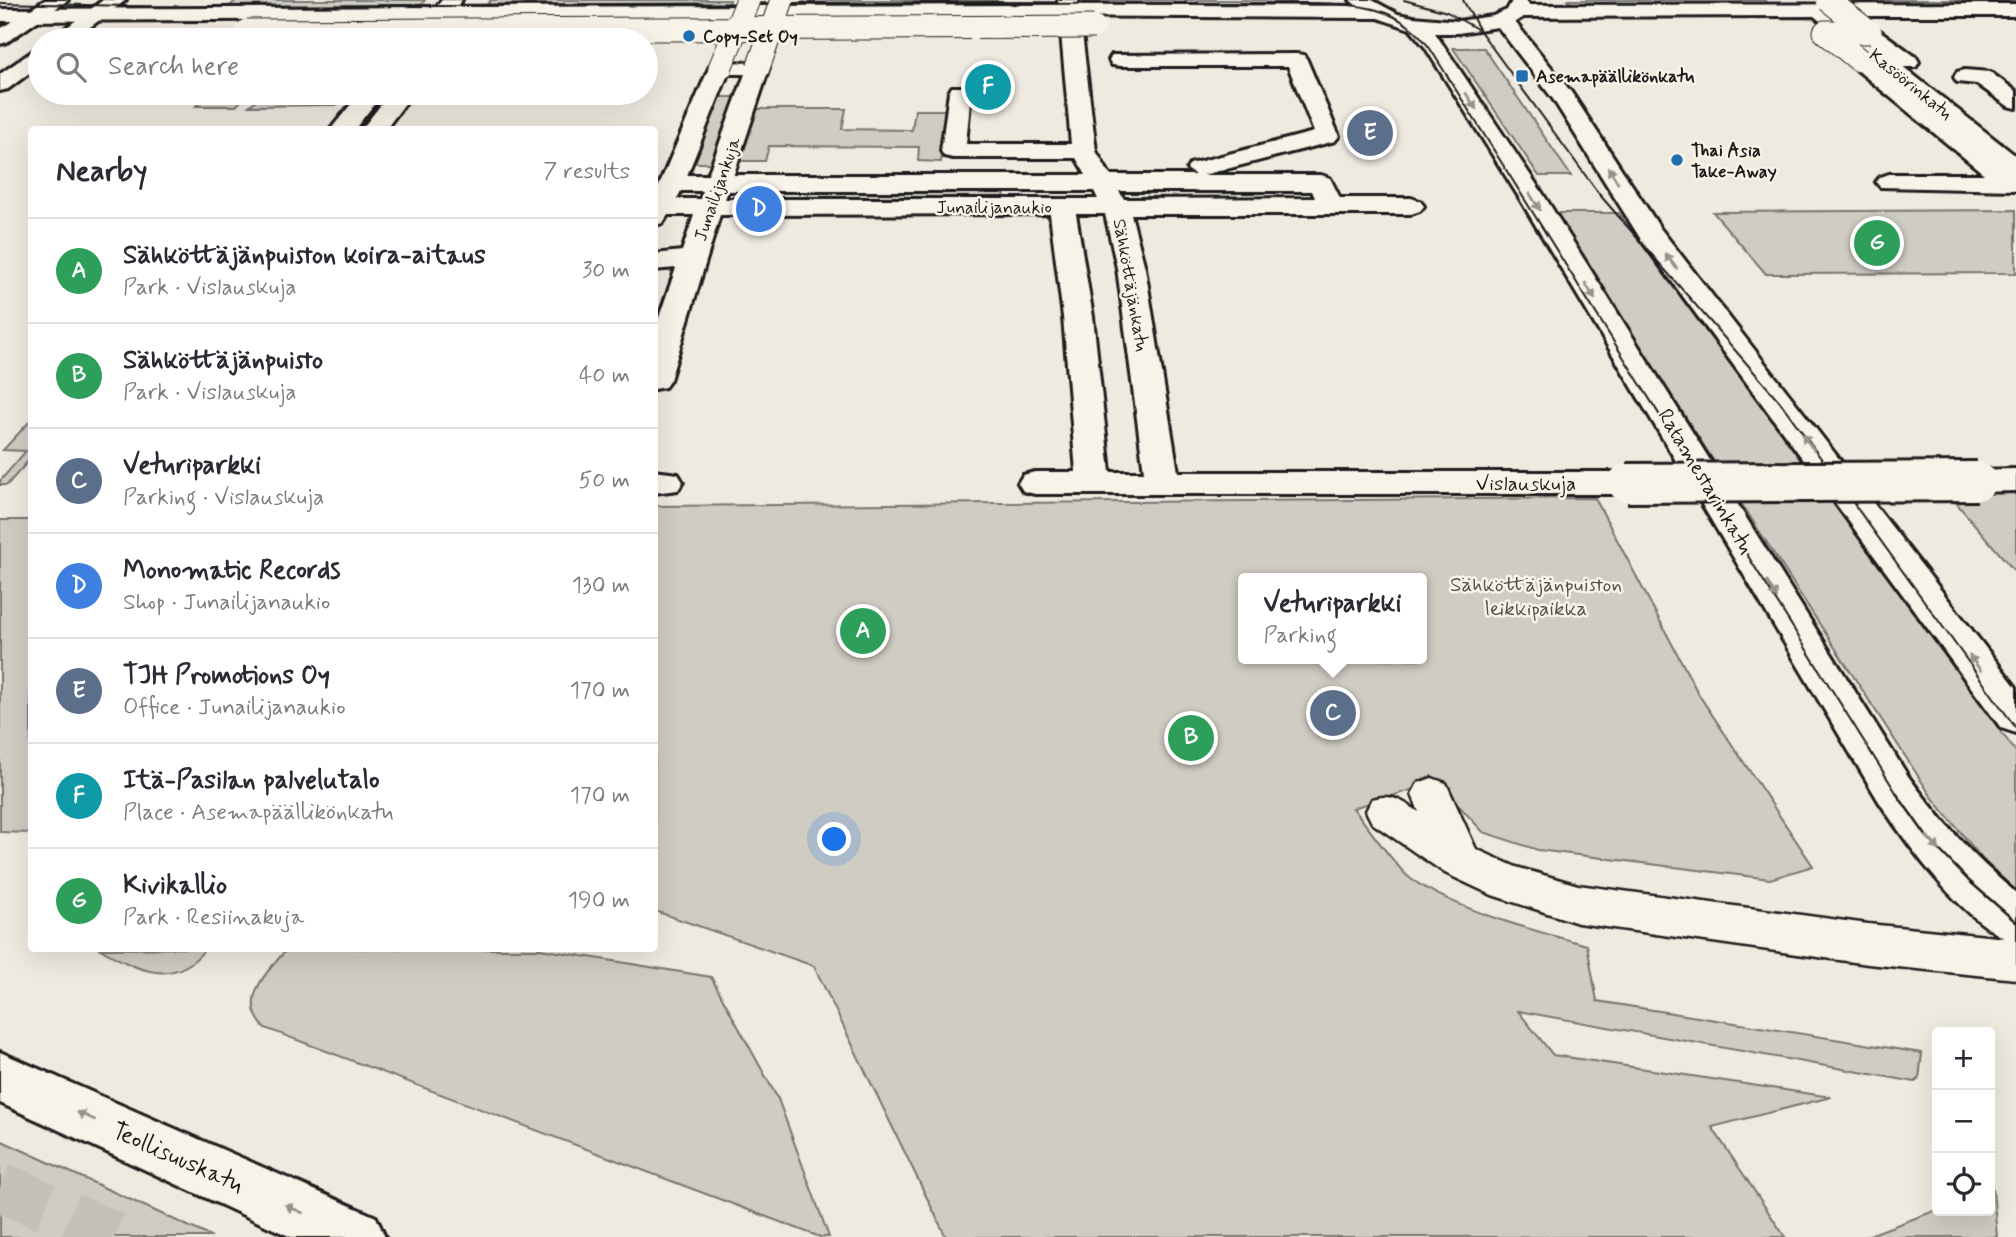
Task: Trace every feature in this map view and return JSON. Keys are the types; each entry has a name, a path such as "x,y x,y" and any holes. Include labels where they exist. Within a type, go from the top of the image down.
{"street":[{"path":"0,38 58,0"},
{"path":"77,28 116,0"},
{"name":"Junailijankuja","path":"658,209 673,183 748,0"},
{"name":"Junailijankuja","path":"659,351 694,258 782,0"},
{"path":"1360,0 1377,12"},
{"path":"271,28 448,20 1069,5 1377,12 1416,23 1466,26 1512,10 1818,4 2016,10"},
{"name":"Kasöörinkatu","path":"1818,4 1869,29 1904,59 1863,63"},
{"name":"Kasöörinkatu","path":"1818,4 2004,149 2014,184"},
{"name":"Sähköttäjänkatu","path":"1069,5 1084,151 1110,195 1131,268 1163,484"},
{"path":"1512,10 1563,97 1649,232 2016,717"},
{"path":"0,15 448,20 736,29 1052,31 1094,27"},
{"name":"Ratamestarinkatu","path":"1416,23 1434,44 1530,194 1893,788 1927,836 1968,880 2016,922"},
{"name":"Kasöörinkatu","path":"1869,29 1825,32 2014,184"},
{"path":"1119,60 1296,60 1326,136 1188,172 1167,183"},
{"path":"0,84 28,64"},
{"path":"720,68 758,68"},
{"path":"1965,77 1982,77 2016,102"},
{"path":"960,92 953,151 1084,151"},
{"path":"344,126 362,105"},
{"path":"375,126 392,105"},
{"name":"Junailijanaukio","path":"673,183 714,195 1062,207 1167,183 1326,195 1411,206"},
{"name":"Junailijanaukio","path":"658,211 714,195 1326,195 1400,183"},
{"path":"2014,184 1916,193 2014,184"},
{"path":"1062,207 1078,317 1094,484"},
{"path":"658,262 694,258"},
{"name":"Vislauskuja","path":"1035,483 2016,480"},
{"name":"Teollisuuskatu","path":"0,1077 356,1237"}],"lane":[{"path":"1432,794 1460,861"},
{"path":"1386,811 1460,861 1507,883 1578,904 1868,944 2016,959"}],"green space":[{"path":"237,0 425,0 417,10 225,10"},
{"path":"491,0 730,0 728,6 483,9"},
{"path":"804,0 997,0 997,5 803,5"},
{"path":"1100,0 1290,0 1293,6 1101,6"},
{"path":"1568,0 1764,0 1772,6 1574,7"},
{"path":"1840,0 2016,0 2016,7 1850,7"},
{"path":"1453,48 1484,48 1571,176 1539,176"},
{"path":"720,97 738,97 714,163 695,163"},
{"path":"197,105 237,105 236,106"},
{"path":"250,105 337,105 249,106"},
{"path":"756,109 846,109 842,129 912,130 915,110 947,110 941,162 918,161 919,147 769,146 765,161 740,161"},
{"path":"1005,191 1004,200 807,200 809,192"},
{"path":"2016,210 2016,273 1766,274 1713,212"},
{"path":"1553,213 1619,213 2016,752 2016,891 1983,860 1931,796"},
{"path":"28,423 28,461 7,485 0,485 0,481 26,451 3,450"},
{"path":"1946,491 2012,491 2016,496 2016,573"},
{"name":"Sähköttäjänpuiston leikkipaikka","path":"1595,498 1699,695 1813,866 1770,879 1538,850 1483,832 1437,782 1353,808 1411,879 1473,910 1587,945 1597,1001 1922,1053 1919,1079 1915,1082 1518,1011 1553,1055 1831,1097 1712,1127 1785,1237 946,1237 814,966 658,912 658,506"},
{"path":"0,520 28,520 28,833 0,832"},
{"path":"106,952 202,952 181,969 168,972 141,969"},
{"path":"285,952 558,952 711,977 778,1099 829,1237 820,1237 265,1028 257,1018 254,997 264,976"},
{"path":"0,1140 212,1237 0,1237"},
{"path":"1932,1212 1932,1216 1995,1216 1995,1213 1997,1237 1864,1237"}],"tunnel":[{"path":"0,1187 115,1237"}],"tram line":[{"path":"1404,0 1447,12 1477,29"},
{"path":"1463,0 1480,31 1599,194 1781,403 2016,728"},
{"path":"0,3 172,7 1305,3 1360,6 1391,15 1406,23 1431,50 1897,794"},
{"path":"1896,793 1927,837 1968,880 2016,922"}],"place":[{"name":"Copy-Set Oy","path":"689,36"},
{"name":"Asemapäällikönkatu","path":"1522,76"},
{"name":"Itä-Pasilan palvelutalo","path":"988,87"},
{"name":"TJH Promotions Oy","path":"1370,133"},
{"name":"Thai Asia Take-Away","path":"1677,160"},
{"name":"Monomatic Records","path":"759,209"},
{"name":"Kivikallio","path":"1877,243"},
{"name":"Sähköttäjänpuiston koira-aitaus","path":"863,631"},
{"name":"Veturiparkki","path":"1333,713"},
{"name":"Sähköttäjänpuisto","path":"1191,738"}]}
